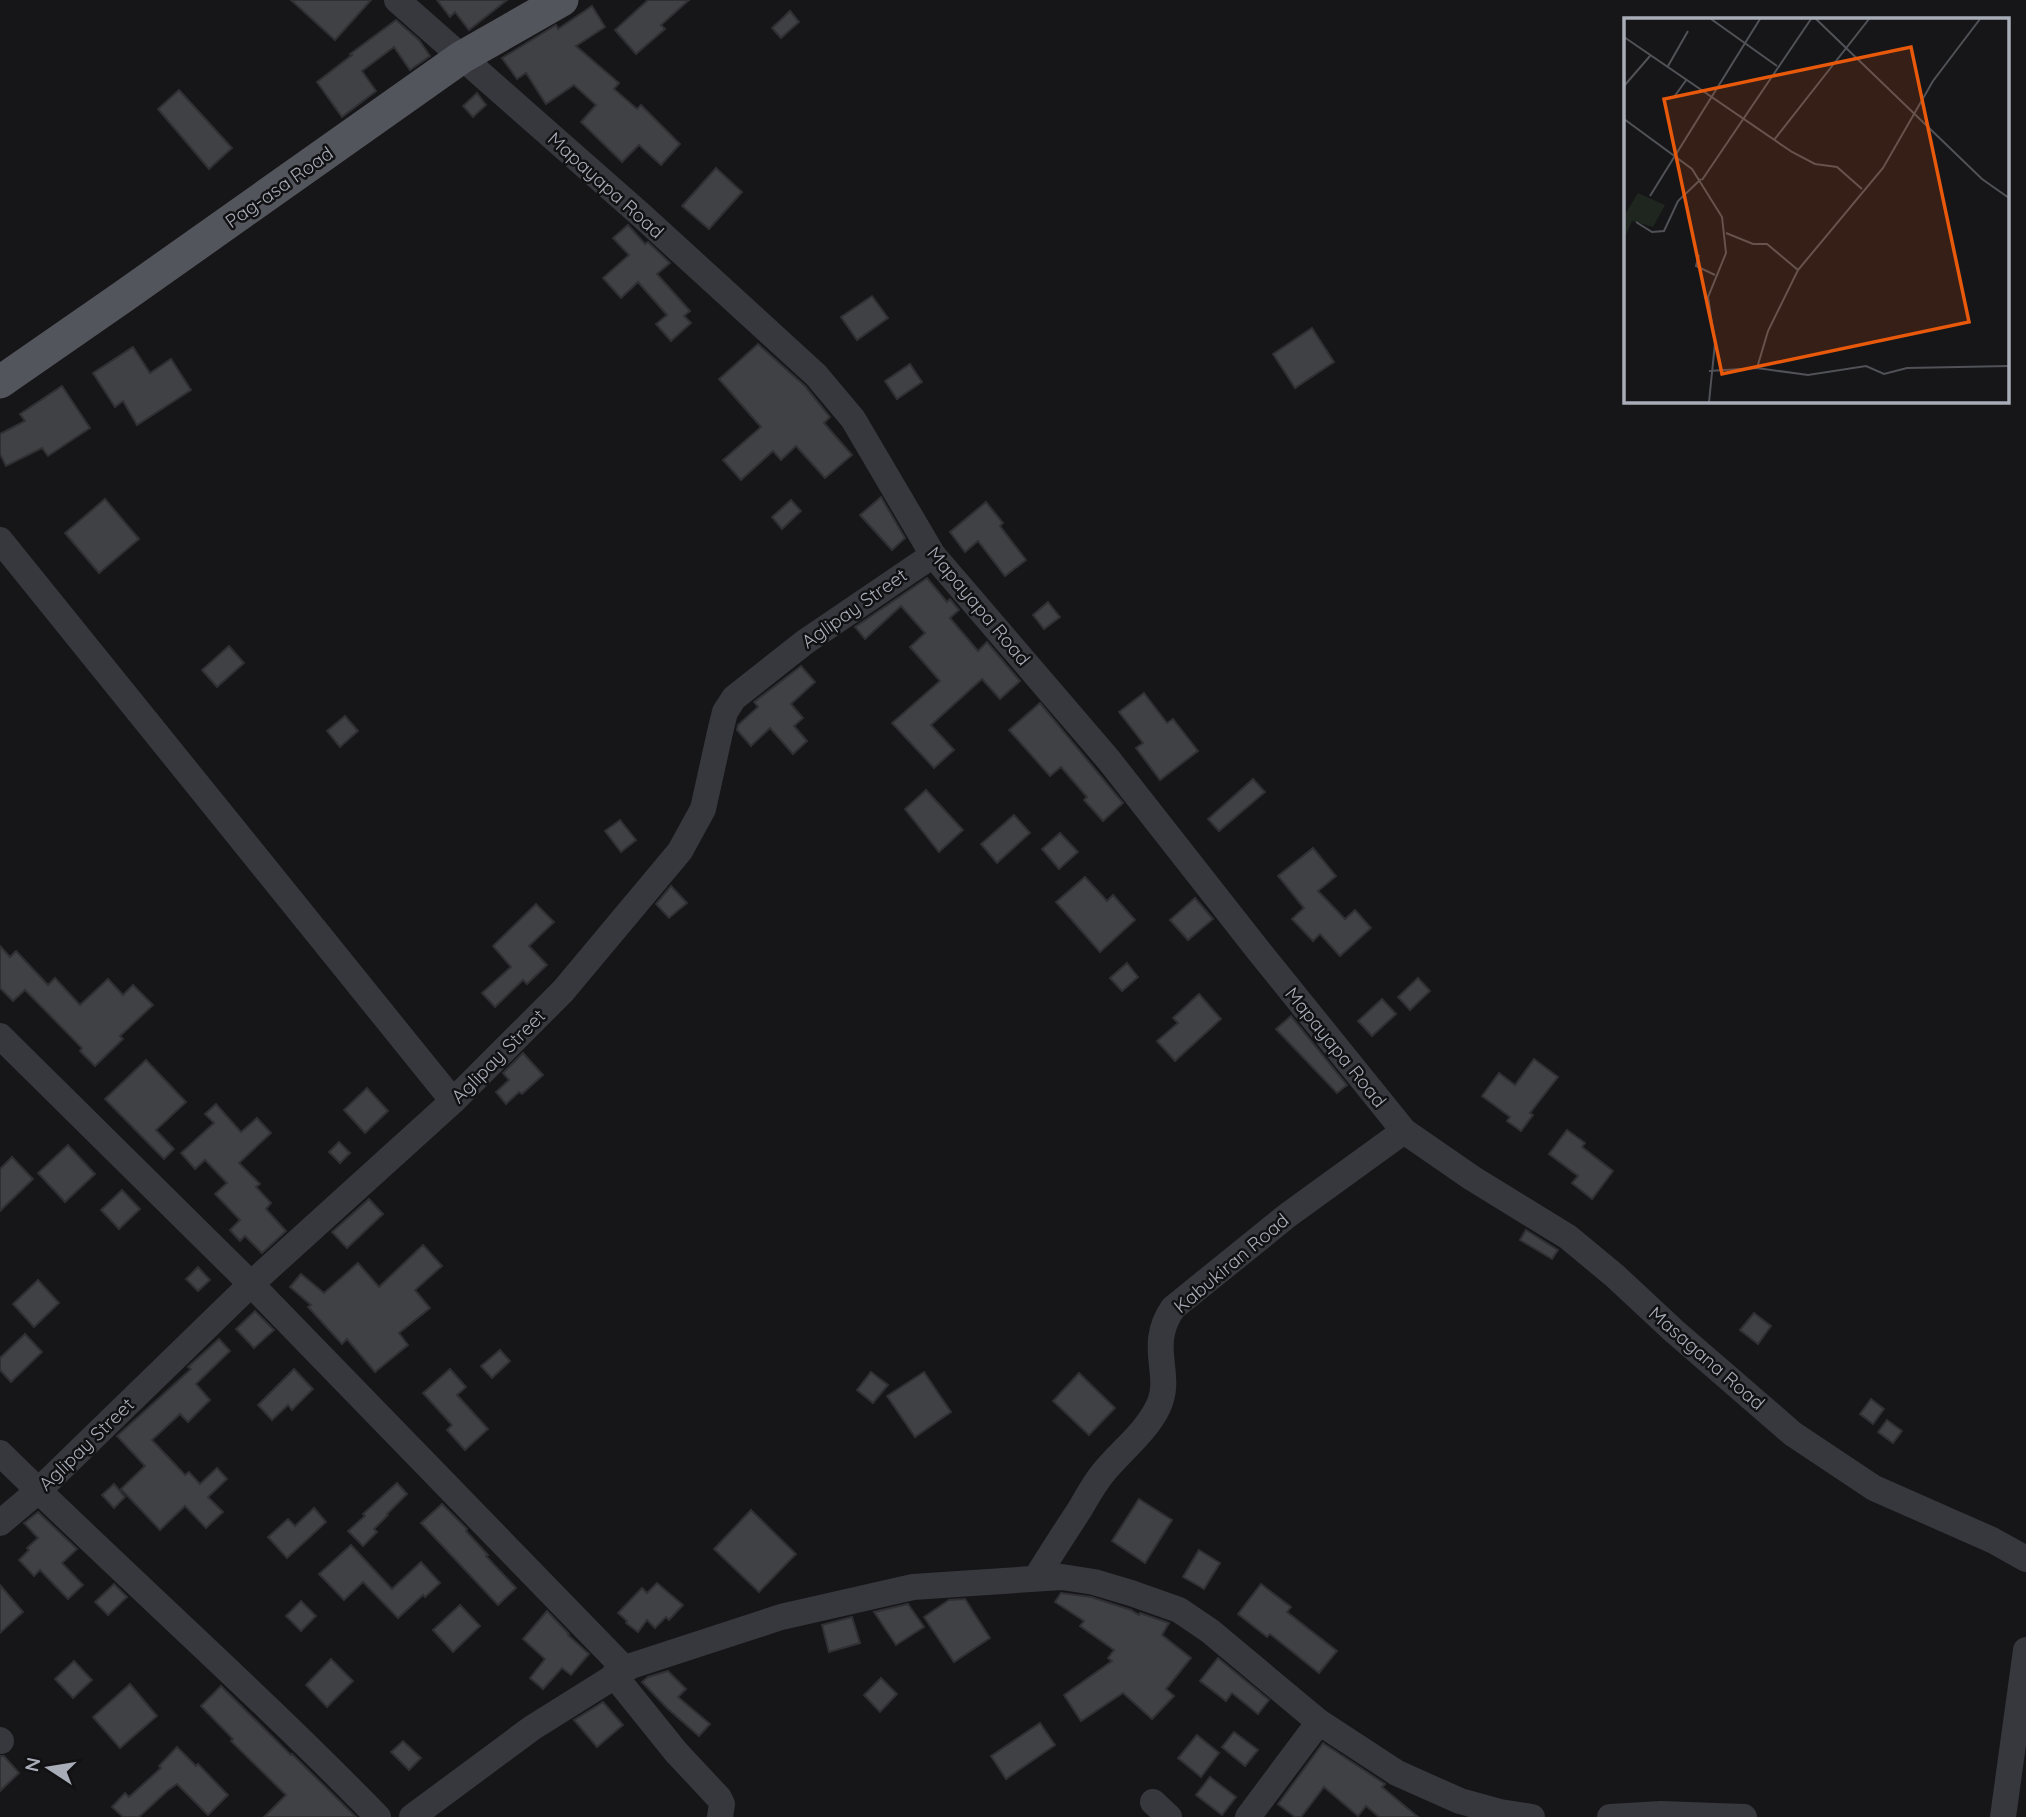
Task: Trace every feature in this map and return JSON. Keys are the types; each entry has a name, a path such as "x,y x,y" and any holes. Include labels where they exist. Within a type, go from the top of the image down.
{"main road":[{"name":"Pag-asa Road","path":"0,382 462,57 562,0"}],"street":[{"name":"Mapayapa Road","path":"397,0 641,215 816,375 853,419 933,555 1108,759 1404,1131"},
{"path":"0,540 453,1101"},
{"name":"Aglipay Street","path":"0,1523 38,1491 251,1284 453,1101 563,991 680,851 703,809 725,712 734,698 805,642 933,555"},
{"path":"0,1036 251,1284 620,1672 676,1752 719,1798 722,1804 720,1817"},
{"name":"Masagana Road","path":"1404,1131 1472,1178 1568,1237 1783,1426 1815,1449 1874,1488 1992,1540 2026,1559"},
{"name":"Kabukiran Road","path":"1036,1578 1102,1475 1157,1409 1163,1389 1161,1334 1165,1320 1173,1308 1288,1215 1404,1131"},
{"path":"0,1453 216,1661 301,1738 378,1817"},
{"path":"412,1817 532,1728 620,1672 781,1617 914,1587 1062,1577 1094,1582 1179,1610 1210,1631 1319,1722 1397,1773 1460,1801 1532,1817"},
{"path":"2003,1817 2026,1650"},
{"path":"1248,1817 1319,1722"},
{"path":"1610,1817 1661,1814 1744,1817"}],"building":[{"path":"291,0 371,0 335,40"},
{"path":"437,0 507,0 469,30 455,12 450,17"},
{"path":"648,0 689,0 661,25 665,29 636,54 615,30"},
{"path":"592,6 605,27 576,46 619,83 614,89 637,109 641,105 680,144 661,165 639,145 622,162 581,122 596,105 574,85 546,104 526,73 517,79 502,58 556,25 558,29"},
{"path":"790,11 799,22 781,38 772,28"},
{"path":"396,20 419,40 430,56 410,70 394,47 362,71 376,91 342,117 317,82"},
{"path":"179,90 232,148 209,169 158,109"},
{"path":"477,93 486,105 473,117 463,106"},
{"path":"716,168 742,192 709,229 682,206"},
{"path":"628,225 645,244 648,242 670,263 657,274 690,311 684,316 691,323 671,341 656,324 667,315 638,282 621,298 603,278 629,255 613,238"},
{"path":"872,296 888,318 857,340 841,317"},
{"path":"1312,328 1334,362 1295,388 1273,354"},
{"path":"758,344 805,386 830,417 824,423 852,455 825,478 796,446 781,460 773,451 741,480 723,460 761,427 719,379"},
{"path":"133,347 150,373 171,359 191,390 137,425 123,401 115,407 93,373"},
{"path":"910,364 922,382 897,399 885,381"},
{"path":"62,386 90,428 48,456 42,448 6,466 0,454 0,434 25,421 20,414"},
{"path":"881,497 905,538 892,550 860,515"},
{"path":"105,499 139,539 99,573 65,533"},
{"path":"791,500 801,511 782,529 772,517"},
{"path":"986,502 1003,523 1000,526 1026,560 1005,576 978,541 965,552 950,532"},
{"path":"927,578 947,602 950,599 959,610 950,618 978,651 987,642 1020,681 1000,699 982,679 931,725 954,750 934,768 892,723 940,681 910,647 925,633 901,606 865,639 855,627"},
{"path":"1048,602 1060,617 1044,629 1033,615"},
{"path":"229,646 244,663 217,687 202,670"},
{"path":"801,666 815,682 791,704 803,718 794,726 807,741 793,754 770,728 751,746 737,730 738,725 758,707 754,702"},
{"path":"1144,693 1167,723 1173,719 1198,751 1160,780 1136,748 1143,743 1119,712"},
{"path":"1040,703 1123,803 1103,821 1084,800 1087,797 1061,767 1050,776 1009,730"},
{"path":"345,716 358,731 340,747 327,731"},
{"path":"1253,779 1265,792 1219,831 1208,819"},
{"path":"926,790 963,830 939,852 905,809"},
{"path":"1014,815 1030,833 997,863 981,844"},
{"path":"620,820 636,840 621,852 605,831"},
{"path":"1060,833 1078,852 1059,869 1042,849"},
{"path":"1313,848 1336,876 1318,891 1345,919 1355,910 1371,928 1340,956 1320,934 1313,941 1292,919 1304,908 1278,876"},
{"path":"1085,877 1107,901 1113,895 1135,920 1100,952 1056,902"},
{"path":"671,886 687,903 669,918 656,904"},
{"path":"1195,898 1213,919 1188,940 1170,920"},
{"path":"536,904 554,922 529,946 547,965 527,984 523,980 495,1007 482,993 511,967 493,946"},
{"path":"0,946 10,957 16,951 48,985 55,978 80,1005 108,979 123,995 133,985 153,1005 120,1036 123,1039 95,1066 80,1051 82,1048 25,990 13,1001 0,988"},
{"path":"1127,963 1138,977 1122,991 1110,978"},
{"path":"1418,978 1430,991 1410,1010 1398,997"},
{"path":"1199,994 1221,1019 1175,1061 1157,1041 1178,1023 1173,1018"},
{"path":"1382,999 1396,1014 1372,1036 1358,1021"},
{"path":"1291,1016 1347,1085 1337,1093 1276,1029"},
{"path":"523,1053 543,1075 506,1104 496,1092 509,1080 503,1073"},
{"path":"1534,1059 1558,1077 1530,1113 1533,1115 1521,1131 1507,1121 1510,1117 1482,1096 1499,1073 1515,1085"},
{"path":"146,1060 186,1102 156,1130 174,1149 164,1159 105,1099"},
{"path":"367,1088 388,1111 365,1133 344,1110"},
{"path":"216,1104 241,1132 257,1118 271,1133 239,1163 260,1184 256,1187 271,1203 266,1209 286,1231 262,1253 245,1236 240,1241 230,1230 240,1220 215,1194 227,1183 205,1160 195,1169 181,1153 214,1123 205,1114"},
{"path":"1567,1130 1585,1143 1582,1147 1613,1171 1592,1199 1572,1183 1578,1176 1549,1154"},
{"path":"339,1142 350,1153 340,1163 329,1152"},
{"path":"68,1145 95,1174 65,1202 38,1173"},
{"path":"12,1157 33,1179 0,1211 0,1169"},
{"path":"122,1190 140,1209 119,1229 101,1210"},
{"path":"369,1199 383,1214 347,1248 332,1232"},
{"path":"1526,1230 1558,1250 1552,1259 1520,1240"},
{"path":"423,1245 442,1266 415,1290 430,1308 399,1333 408,1345 375,1372 347,1339 342,1344 308,1307 311,1305 290,1287 301,1274 324,1293 358,1263 379,1287"},
{"path":"198,1267 210,1280 198,1291 186,1279"},
{"path":"38,1280 59,1303 34,1327 13,1304"},
{"path":"255,1311 274,1330 254,1348 236,1329"},
{"path":"1754,1313 1771,1326 1758,1344 1740,1330"},
{"path":"25,1334 42,1352 11,1382 0,1370 0,1358"},
{"path":"219,1339 230,1351 196,1384 210,1400 188,1422 180,1414 152,1440 185,1475 189,1472 200,1484 217,1468 227,1479 208,1497 223,1512 206,1528 185,1506 160,1530 121,1489 145,1466 117,1436 191,1369 188,1367"},
{"path":"500,1350 510,1361 492,1378 481,1366"},
{"path":"294,1369 313,1389 292,1410 288,1405 272,1420 258,1405"},
{"path":"450,1369 466,1387 457,1395 488,1429 465,1450 447,1430 452,1425 423,1393"},
{"path":"871,1372 888,1385 873,1403 857,1390"},
{"path":"924,1372 951,1412 915,1437 887,1396"},
{"path":"1079,1373 1115,1408 1089,1435 1053,1401"},
{"path":"1871,1399 1884,1409 1873,1424 1860,1414"},
{"path":"1887,1420 1902,1431 1893,1443 1878,1432"},
{"path":"397,1483 407,1494 374,1529 377,1532 363,1546 348,1531"},
{"path":"114,1484 125,1497 114,1508 102,1495"},
{"path":"1139,1499 1172,1520 1145,1563 1112,1541"},
{"path":"442,1504 467,1529 488,1555 486,1556 516,1588 498,1605 421,1523"},
{"path":"314,1508 326,1522 287,1558 268,1537 288,1519 295,1526"},
{"path":"751,1510 796,1554 759,1592 714,1549"},
{"path":"38,1512 77,1549 62,1563 83,1585 68,1599 40,1570 34,1576 19,1560 38,1538 24,1523"},
{"path":"351,1545 392,1589 421,1562 440,1583 398,1618 363,1582 344,1600 319,1574"},
{"path":"1199,1550 1220,1563 1204,1589 1183,1577"},
{"path":"657,1583 683,1605 669,1620 666,1617 655,1628 647,1620 638,1632 618,1613 642,1588 647,1593"},
{"path":"114,1584 127,1597 108,1615 95,1602"},
{"path":"1261,1584 1291,1607 1287,1612 1337,1651 1319,1673 1270,1634 1267,1637 1238,1614"},
{"path":"0,1585 23,1612 0,1633"},
{"path":"1061,1593 1091,1597 1169,1623 1162,1635 1191,1658 1166,1689 1174,1696 1152,1719 1123,1693 1081,1721 1064,1695 1112,1661 1108,1658 1114,1650 1080,1626 1084,1621 1055,1602"},
{"path":"965,1599 990,1638 954,1662 924,1617 949,1600"},
{"path":"301,1601 316,1616 301,1631 286,1616"},
{"path":"908,1604 924,1627 896,1645 874,1612"},
{"path":"460,1605 480,1626 453,1652 433,1630"},
{"path":"547,1611 589,1654 571,1675 562,1668 543,1689 530,1678 545,1659 523,1639"},
{"path":"852,1617 860,1643 829,1652 822,1625"},
{"path":"1218,1658 1269,1700 1258,1714 1232,1693 1226,1701 1200,1681"},
{"path":"331,1659 353,1681 327,1707 306,1685"},
{"path":"74,1661 92,1680 73,1698 55,1679"},
{"path":"668,1671 686,1689 678,1697 710,1724 699,1736 642,1682 648,1677"},
{"path":"881,1678 897,1694 880,1712 864,1695"},
{"path":"130,1684 157,1716 120,1748 93,1717"},
{"path":"221,1686 356,1817 264,1817 286,1795 231,1741 233,1739 201,1706"},
{"path":"603,1702 623,1725 597,1747 574,1720"},
{"path":"1040,1723 1055,1745 1006,1779 991,1756"},
{"path":"1234,1732 1258,1750 1245,1766 1222,1747"},
{"path":"1197,1735 1219,1753 1201,1777 1178,1758"},
{"path":"403,1741 421,1758 409,1770 391,1752"},
{"path":"1323,1743 1385,1784 1382,1787 1418,1817 1379,1817 1366,1806 1358,1816 1324,1787 1301,1817 1295,1817 1278,1804"},
{"path":"177,1747 228,1795 208,1815 177,1784 139,1817 123,1817 112,1807 125,1793 129,1797 161,1768 159,1766"},
{"path":"0,1756 4,1756 19,1773 0,1791"},
{"path":"1210,1777 1236,1797 1222,1815 1196,1795"}]}
